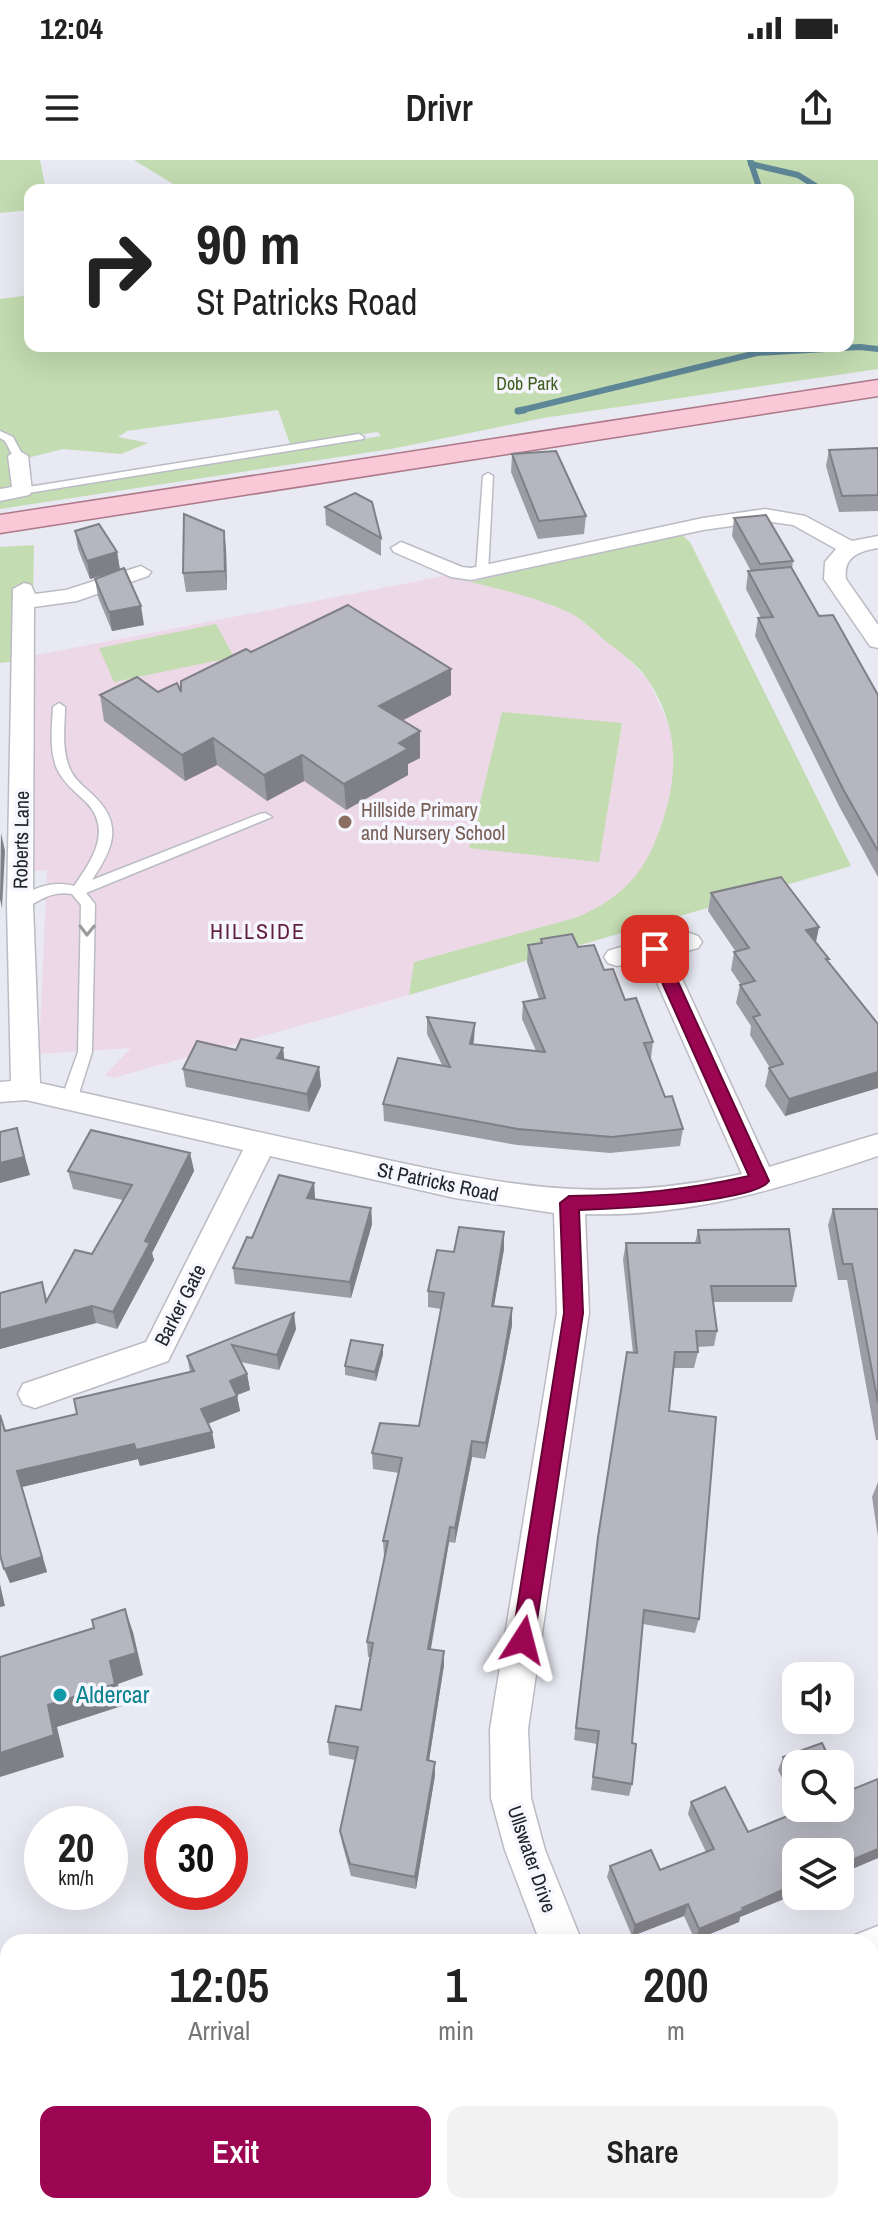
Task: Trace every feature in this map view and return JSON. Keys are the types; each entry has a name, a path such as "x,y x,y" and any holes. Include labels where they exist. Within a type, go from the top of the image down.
{"main road":[{"path":"0,524 878,388"}],"street":[{"path":"0,495 22,491 18,456"},
{"path":"401,548 458,573 482,573 744,517 774,516 798,520 851,549"},
{"path":"878,542 851,549 838,556 834,563 835,579 878,641"},
{"name":"Roberts Lane","path":"13,1091 20,905 24,595 69,596 141,572"},
{"path":"617,957 689,942"},
{"path":"655,949 760,1181"},
{"name":"St Patricks Road","path":"13,1091 69,1100 476,1192 569,1203 642,1202 695,1195 760,1181 878,1145"},
{"name":"Barker Gate","path":"35,1394 157,1352 261,1144"},
{"name":"Ullswater Drive","path":"558,1934 525,1850 511,1798 509,1729 573,1313 569,1203"}],"lane":[{"path":"0,434 9,439 18,456"},
{"path":"22,491 359,437"},
{"path":"482,573 488,476"},
{"path":"59,707 59,757 64,772 104,815 108,825 103,850 77,891"},
{"path":"20,905 34,893 46,889 77,891 265,817"},
{"path":"69,1100 85,1052 88,904 77,891"}],"shaded area":[{"name":"Hillside Primary and Nursery School","path":"444,576 530,596 573,614 626,657 648,680 669,726 676,763 673,791 652,853 625,891 578,917 414,962 409,995 113,1078 105,1075 131,1048 39,1054 47,870 27,871 32,656"}],"green space":[{"path":"0,160 40,160 45,184 24,184 24,211 0,213"},
{"name":"Dob Park","path":"134,160 878,160 878,369 543,418 391,449 0,509 0,499 381,436 378,432 290,444 278,410 127,431 118,437 148,443 121,454 63,449 11,462 15,483 0,490 0,299 24,296 24,352 854,352 854,184 173,184"},
{"path":"682,535 690,542 851,866 409,995 414,962 578,917 610,900 633,879 650,853 672,784 670,731 658,697 639,669 570,613 508,591 470,582"},
{"path":"34,545 32,660 0,663 0,547"},
{"path":"216,624 234,657 114,682 99,648"},
{"path":"502,712 622,723 599,862 469,848"}],"building":[{"path":"878,448 878,495 842,496 829,450"},
{"path":"556,451 586,516 539,521 512,454"},
{"path":"355,493 372,502 381,538 325,507"},
{"path":"184,514 224,531 225,571 183,573"},
{"path":"766,515 793,561 760,564 734,518"},
{"path":"99,524 117,552 87,561 75,531"},
{"path":"791,567 819,616 833,615 878,695 878,851 843,789 758,618 773,617 748,571"},
{"path":"124,568 141,606 109,612 95,579"},
{"path":"348,605 451,669 379,706 420,731 399,743 408,749 344,784 302,755 264,775 213,738 182,755 100,695 137,677 158,692 177,683 181,692 181,681 246,649 251,652"},
{"path":"781,877 819,927 806,930 878,1024 878,1072 789,1099 769,1068 783,1064 753,1017 760,1015 740,985 755,981 734,952 749,948 711,893"},
{"path":"572,934 578,947 594,945 604,970 613,969 625,1000 636,998 653,1042 644,1043 665,1097 672,1096 683,1129 612,1137 518,1129 383,1104 398,1058 450,1067 427,1017 475,1023 470,1044 545,1052 523,1002 545,998 528,945 542,943 541,939"},
{"path":"241,1039 283,1048 277,1058 319,1067 307,1094 183,1069 197,1041 236,1050"},
{"path":"17,1128 24,1157 0,1163 0,1132"},
{"path":"91,1130 190,1153 145,1241 150,1243 113,1312 92,1306 0,1330 0,1293 42,1282 46,1302 75,1250 92,1254 132,1185 68,1171"},
{"path":"279,1175 314,1183 307,1198 371,1208 350,1282 233,1268 247,1237 252,1238"},
{"path":"833,1209 878,1209 878,1403 852,1264 843,1264"},
{"path":"459,1227 504,1232 492,1306 512,1308 486,1443 472,1441 455,1528 450,1527 428,1649 444,1651 427,1760 435,1762 415,1877 350,1864 340,1831 358,1747 328,1742 336,1706 361,1710 373,1643 367,1642 388,1541 383,1541 402,1458 372,1453 380,1423 419,1426 444,1293 428,1291 437,1250 454,1252"},
{"path":"789,1229 796,1286 711,1286 717,1331 696,1331 698,1352 675,1352 669,1411 716,1417 699,1619 644,1610 632,1743 636,1744 632,1784 593,1777 599,1731 576,1728 598,1537 627,1352 637,1353 626,1243 700,1243 698,1230"},
{"path":"294,1313 277,1355 232,1345 247,1374 230,1381 237,1396 201,1409 212,1432 136,1450 134,1444 17,1471 42,1557 4,1569 0,1555 0,1415 5,1431 77,1414 74,1399 194,1371 187,1356"},
{"path":"351,1340 383,1345 375,1372 345,1366"},
{"name":"Aldercar","path":"125,1609 136,1653 110,1661 115,1684 48,1705 54,1735 0,1753 0,1657 94,1628 92,1620"},
{"path":"822,1743 825,1750 802,1750"},
{"path":"878,1779 878,1849 854,1859 854,1838 782,1838 782,1890 699,1929 688,1904 635,1925 610,1866 651,1850 660,1870 714,1849 691,1802 725,1787 748,1832 782,1818 782,1822 854,1822 854,1789"}],"waterway":[{"path":"750,160 751,164"},
{"path":"751,164 798,175 812,184"},
{"path":"751,164 758,184"},
{"path":"854,347 878,349"},
{"path":"757,353 774,352"},
{"path":"524,410 518,411 757,353"}],"place":[{"name":"Hillside Primary and Nursery School","path":"345,822"},
{"name":"Aldercar","path":"60,1695"}],"district":[{"name":"HILLSIDE","path":"258,931"}],"route":[{"path":"523,1640 573,1313 569,1203 642,1202 760,1181 655,949"}]}
